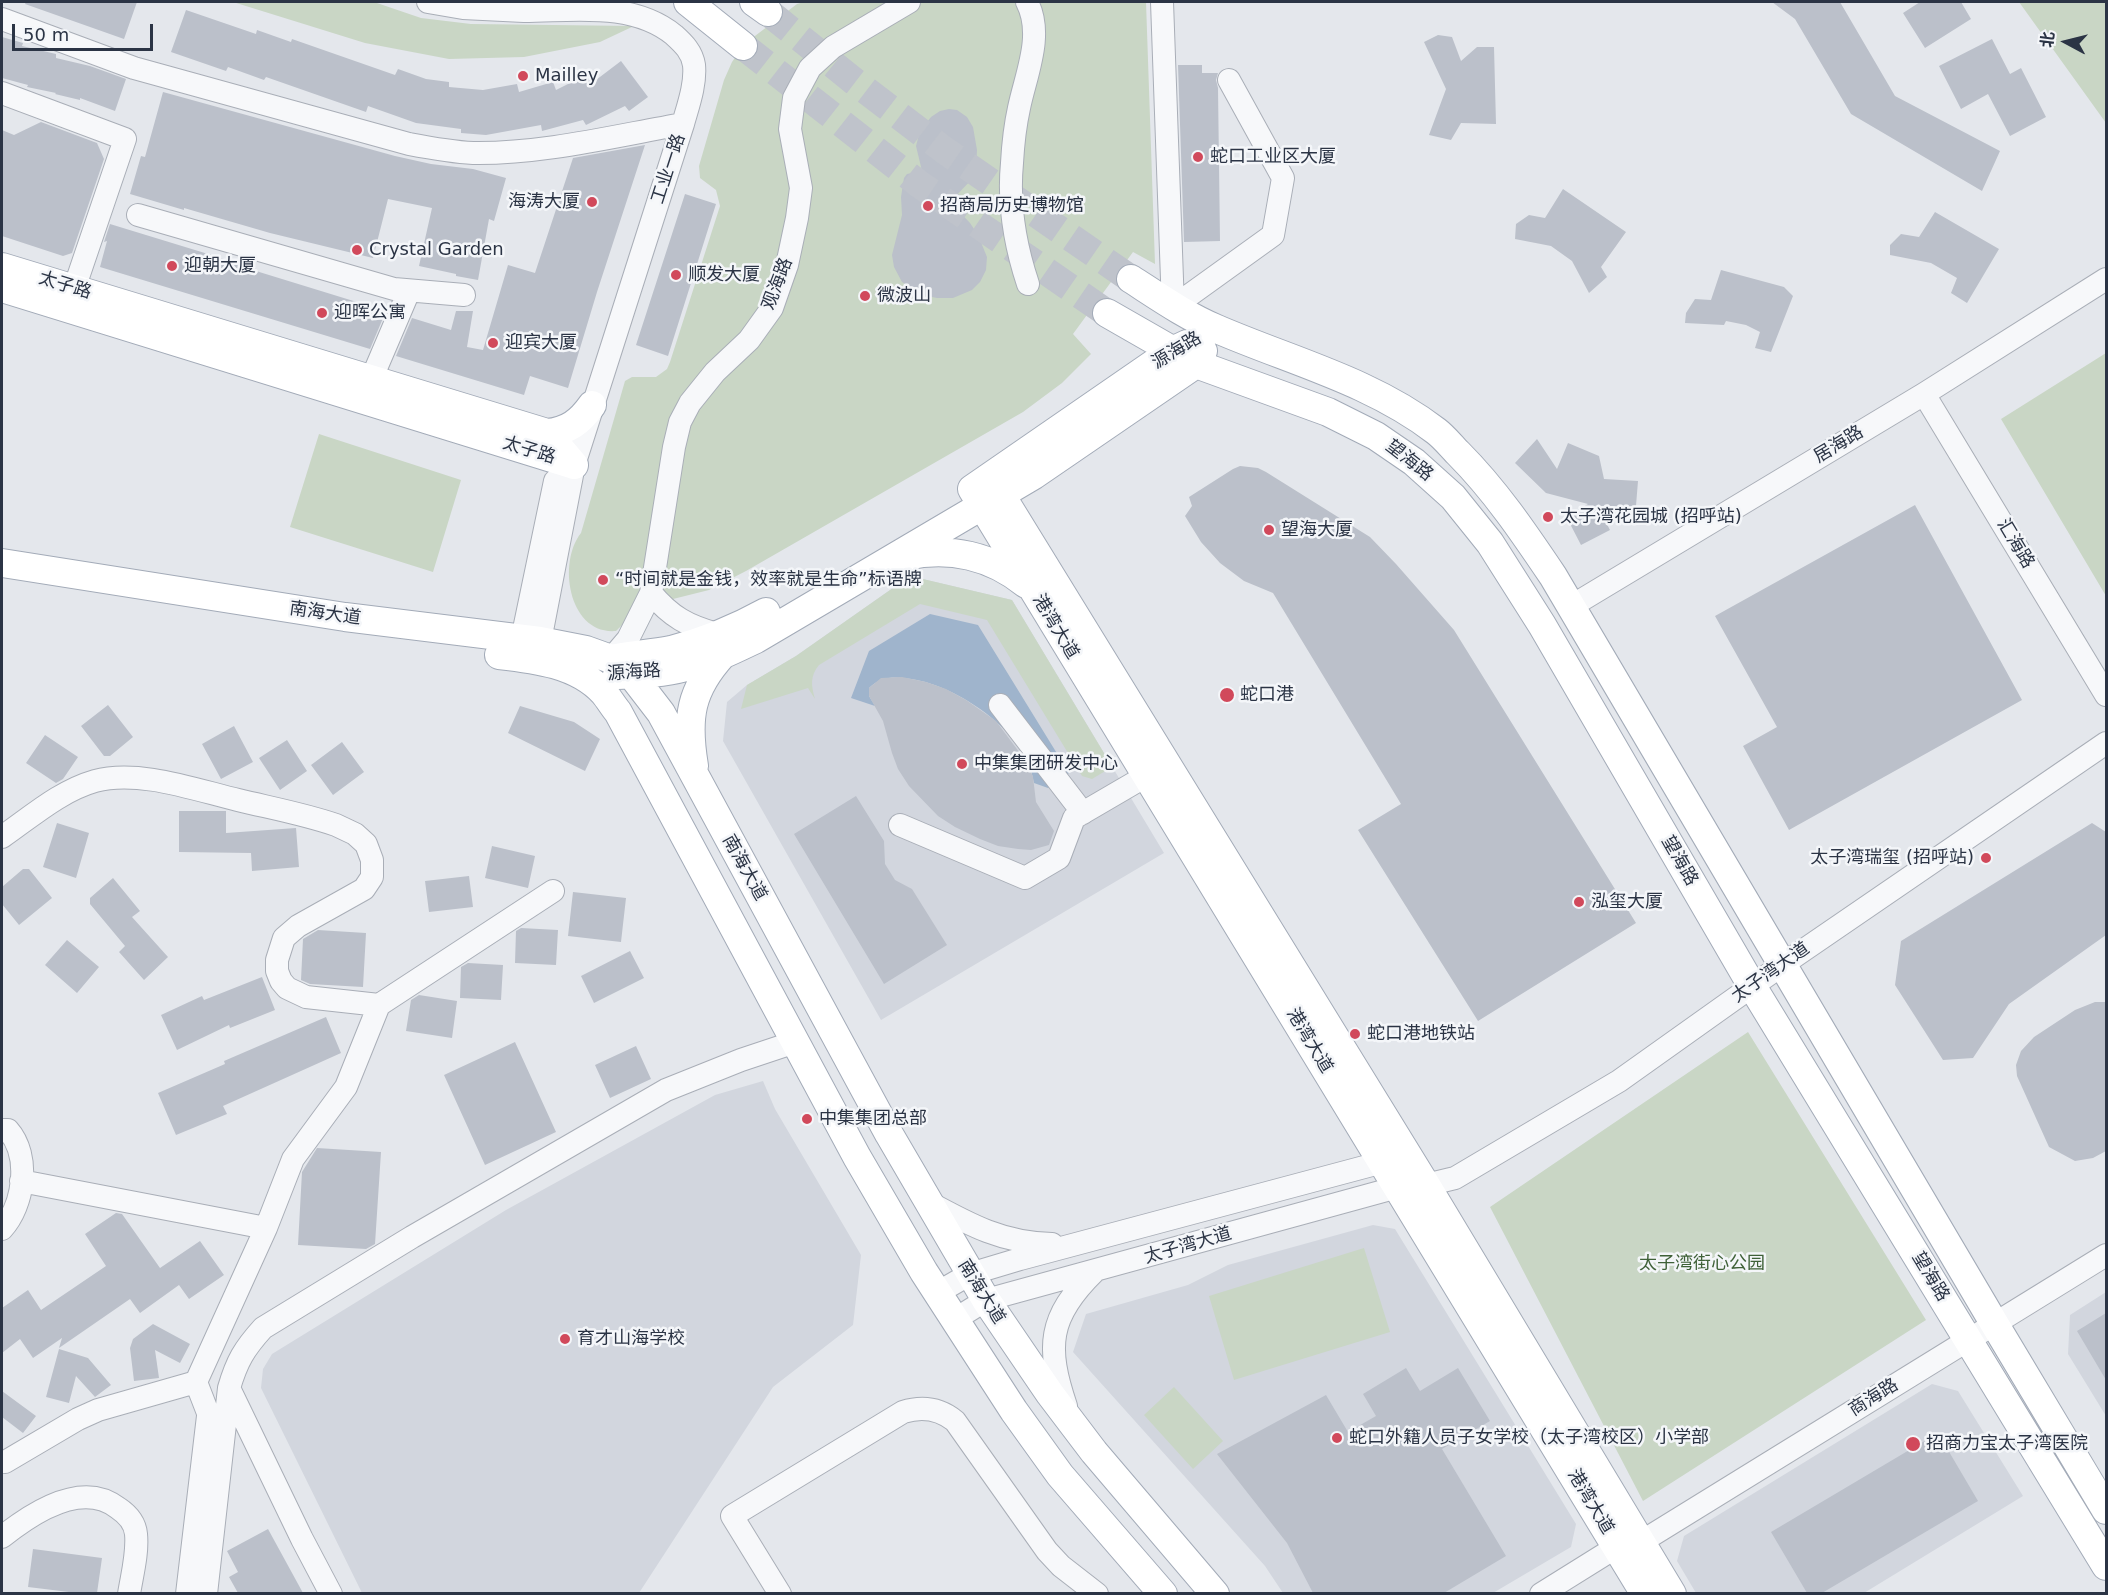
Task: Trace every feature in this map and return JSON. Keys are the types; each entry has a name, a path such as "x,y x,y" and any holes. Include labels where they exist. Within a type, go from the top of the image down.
{"main road":[{"path":"688,2 743,46"},
{"name":"太子路","path":"2,267 372,380 537,442"},
{"name":"望海路","path":"1131,279 1173,307 1215,328 1347,378 1397,406 1437,431 1480,475 1518,524 1552,576 2106,1510"},
{"name":"太子路","path":"2,288 537,442"},
{"name":"望海路","path":"1107,313 1184,358 1328,412 1376,436 1414,462 1453,497 1490,543 1525,595 1752,986 2106,1566"},
{"name":"源海路","path":"720,644 751,620 985,496 1034,475 1184,358 1215,328"},
{"path":"565,473 537,442 572,427 583,418 592,405"},
{"name":"源海路","path":"585,677 669,650 720,644 789,620 893,559 985,496"},
{"name":"港湾大道","path":"985,496 1032,589 1398,1187 1629,1544 1672,1593"},
{"name":"港湾大道","path":"985,496 1426,1185 1629,1544 1645,1593"},
{"path":"893,559 917,553 963,554 986,560 1012,573 1032,589"},
{"name":"南海大道","path":"2,563 530,646 558,666 585,677 603,692 618,712 857,1157 954,1320 1014,1411 1060,1475 1163,1593"},
{"name":"南海大道","path":"2,582 341,636 586,650 621,667 661,713 928,1202 986,1300 1094,1452 1215,1593"},
{"path":"697,780 690,729 693,703 720,644"}],"street":[{"name":"工业一路","path":"428,2 463,8 522,6 623,12 667,29 685,44 692,57 694,68 683,124 592,405 565,473 530,646"},
{"name":"观海路","path":"621,667 628,639 651,593 674,447 681,422 690,403 716,372 749,340 772,308 787,265 801,188 790,129 794,98 810,68 833,47 909,2"},
{"path":"1027,2 1031,10 1035,34 1015,129 1011,193 1016,243 1028,284"},
{"path":"1162,2 1173,307"},
{"path":"2,19 134,68 409,144 440,150 472,153 511,152 683,124"},
{"path":"1173,307 1273,235 1283,178 1229,80"},
{"path":"2,93 125,139 74,289"},
{"path":"138,214 394,290 464,295"},
{"name":"居海路","path":"1570,607 1924,394 2106,279"},
{"path":"372,380 409,291"},
{"name":"汇海路","path":"1924,394 2106,695"},
{"path":"651,593 675,617 720,644"},
{"path":"1000,705 1083,813"},
{"name":"太子湾大道","path":"954,1320 986,1300 1398,1187 1426,1185 1455,1178 1620,1081 1782,965 2106,743"},
{"path":"900,825 1025,878 1059,858 1074,818 1146,776"},
{"path":"2,837 70,791 94,782 118,778 155,781 179,786 336,825 355,834 366,844 372,860 372,878 364,890 298,926 284,938 279,946 278,971 281,981 296,994 380,1005"},
{"path":"222,1448 196,1382 266,1228 292,1159 346,1087 380,1005 554,891"},
{"path":"206,1593 229,1389 235,1368 246,1347 263,1328 412,1237 666,1090 741,1060 795,1042"},
{"path":"2,1126 15,1137 20,1147 21,1181 17,1203 2,1229"},
{"path":"1383,1162 1426,1185"},
{"name":"太子湾大道","path":"938,1293 970,1274 1383,1162"},
{"path":"21,1181 266,1228"},
{"path":"928,1202 977,1228 1009,1240 1031,1244 1072,1245"},
{"name":"商海路","path":"1541,1593 1629,1544 2106,1254"},
{"path":"1071,1422 1057,1379 1054,1338 1058,1320 1068,1301 1094,1272"},
{"path":"5,1462 78,1419 98,1410 196,1382"},
{"path":"229,1389 331,1593"},
{"path":"780,1593 732,1516 903,1412 929,1408 939,1410 955,1421 1047,1551 1061,1566 1097,1593"},
{"path":"187,1593 208,1412"},
{"path":"2,1537 44,1509 66,1499 87,1497 106,1500 126,1514 136,1533 129,1593"}],"shaded area":[{"path":"910,576 1012,600 1164,853 881,1020 723,741 727,702 747,685 796,656"},
{"name":"育才山海学校","path":"763,1081 775,1109 861,1255 853,1325 773,1387 639,1593 362,1593 261,1388 263,1369 272,1354 506,1210 715,1095"},
{"name":"蛇口外籍人员子女学校（太子湾校区）小学部","path":"1373,1225 1395,1229 1576,1524 1571,1547 1493,1593 1283,1593 1265,1566 1073,1352 1086,1314 1188,1285 1228,1265"},
{"path":"2106,1292 2106,1416 2068,1354 2070,1315"},
{"name":"招商力宝太子湾医院","path":"1932,1384 1958,1391 2023,1496 1864,1593 1696,1593 1677,1561 1684,1536"}],"green space":[{"path":"233,2 374,2 421,18 471,24 634,26 600,42 524,57 449,59 365,43"},
{"path":"804,2 1146,2 1155,264 1133,252 1073,334 1091,354 1062,383 1023,412 709,590 673,599 658,590 616,631 600,629 587,622 578,610 569,578 570,562 574,546 581,533 625,381 632,377 656,377 667,369 670,362 720,206 716,190 700,178 699,166 724,80 732,62 751,39 797,4"},
{"path":"2019,2 2106,2 2106,123"},
{"path":"2106,353 2106,596 2001,419"},
{"path":"319,434 461,480 433,572 290,527"},
{"path":"910,576 1012,600 1110,763 1107,770 1092,779 1082,776 987,620 920,604 819,665 812,681 815,699 808,688 741,709 747,685 796,656"},
{"name":"太子湾街心公园","path":"1748,1032 1926,1320 1643,1501 1490,1207"},
{"path":"1364,1248 1390,1332 1234,1380 1209,1296"},
{"path":"1174,1387 1223,1441 1193,1469 1144,1415"}],"water":[{"path":"930,614 978,625 1069,773 1048,788 1034,783 1029,765 1020,748 1006,731 972,704 935,685 917,680 892,678 880,680 869,688 869,696 875,706 851,698 869,651"}],"building":[{"path":"26,2 137,2 124,39 25,4"},
{"path":"1772,2 1840,2 1895,96 2000,151 1982,191 1851,114 1795,19"},
{"path":"1920,2 1961,2 1971,19 1925,48 1903,13"},
{"path":"186,10 256,34 257,30 291,42 292,39 395,75 398,69 426,79 449,82 449,87 483,90 517,84 519,92 553,82 556,90 588,74 592,83 621,61 648,97 629,111 625,106 586,125 583,120 542,131 541,125 486,135 461,133 461,129 416,123 368,106 366,112 266,77 264,80 228,67 226,71 171,52"},
{"path":"1438,35 1452,37 1461,61 1477,47 1494,47 1496,124 1461,123 1451,140 1429,135 1446,89 1424,42"},
{"path":"2,37 23,43 22,46 56,54 56,58 90,66 126,79 115,111 80,98 80,100 27,87 28,85 2,78"},
{"path":"1992,39 2010,74 2021,68 2046,117 2010,136 1988,94 1961,109 1939,66"},
{"name":"蛇口工业区大厦","path":"1178,65 1202,65 1202,73 1218,73 1216,80 1218,88 1220,241 1184,242"},
{"path":"163,92 395,156 431,164 473,169 506,178 494,221 489,219 478,280 419,266 432,208 388,199 373,258 270,233 130,194 141,156 145,157"},
{"name":"招商局历史博物馆","path":"957,110 967,117 973,127 977,150 976,170 973,178 950,202 970,223 987,257 986,270 980,282 972,290 953,298 937,298 922,295 902,282 894,267 892,255 902,215 901,197 904,178 907,174 922,171 916,146 920,131 931,117 940,111"},
{"path":"41,122 97,143 104,159 72,253 63,256 2,236 2,130 14,135"},
{"name":"迎宾大厦","path":"645,145 568,388 530,376 524,395 396,356 412,318 451,330 456,311 473,311 467,347 483,350 508,265 535,273 573,158"},
{"path":"1563,189 1626,232 1601,267 1607,277 1589,293 1572,261 1551,246 1515,239 1516,224 1529,215 1545,218"},
{"name":"顺发大厦","path":"685,194 716,204 668,356 636,345"},
{"path":"1935,212 1999,249 1967,303 1951,293 1957,278 1931,263 1890,255 1890,245 1901,234 1919,237"},
{"path":"110,224 386,311 370,349 100,267"},
{"path":"1721,270 1784,287 1793,296 1771,352 1755,348 1760,332 1746,325 1726,321 1724,325 1685,323 1686,313 1695,299 1711,300"},
{"path":"1537,439 1557,469 1568,443 1599,456 1604,479 1638,481 1635,518 1602,515 1610,530 1581,545 1566,516 1588,504 1546,493 1515,463"},
{"path":"1240,466 1258,468 1266,472 1370,537 1454,630 1636,923 1478,1021 1358,830 1401,804 1273,593 1244,581 1220,563 1201,542 1185,516 1192,506 1189,497"},
{"path":"1915,505 2022,700 1789,830 1743,746 1777,727 1715,616"},
{"name":"中集集团研发中心","path":"902,677 946,689 996,721 1028,764 1033,777 1036,802 1054,831 1049,845 1031,850 1018,849 998,846 980,839 938,816 909,786 898,769 883,721 869,696 869,688 881,678"},
{"path":"108,705 133,737 110,756 104,756 81,726"},
{"path":"520,706 574,722 600,739 585,771 508,733"},
{"path":"234,726 253,762 221,779 202,744"},
{"path":"45,735 78,757 63,779 56,783 26,763"},
{"path":"287,740 307,771 280,790 259,758"},
{"path":"342,742 364,772 333,795 311,765"},
{"path":"856,796 884,841 885,864 895,880 912,889 947,945 884,984 794,834"},
{"path":"179,811 226,811 226,833 296,828 299,867 252,871 251,853 179,852"},
{"path":"57,823 89,833 76,878 43,867"},
{"path":"2092,823 2106,832 2106,935 2009,1004 1973,1058 1943,1060 1895,985 1901,941"},
{"path":"492,846 535,856 528,888 485,878"},
{"path":"23,869 29,869 52,898 19,925 2,904 2,887"},
{"path":"469,876 473,907 429,912 425,881"},
{"path":"113,878 140,911 132,917 168,957 144,980 119,952 125,946 90,904 90,898"},
{"path":"573,892 626,898 621,942 568,936"},
{"path":"521,928 558,930 556,965 515,963 516,931"},
{"path":"318,930 366,933 363,987 310,984 301,980 303,939"},
{"path":"67,940 99,967 77,993 45,965"},
{"path":"630,951 644,978 594,1003 581,976"},
{"path":"468,963 503,965 501,1000 460,998 461,967"},
{"path":"262,977 275,1010 230,1028 229,1025 177,1050 161,1015 202,996 204,1000"},
{"path":"419,995 457,1001 452,1038 406,1031 411,1000"},
{"path":"2095,1002 2106,1002 2106,1151 2093,1158 2075,1161 2049,1147 2017,1076 2016,1065 2021,1051 2034,1037 2075,1010"},
{"path":"326,1017 341,1053 223,1106 227,1114 176,1135 158,1093 225,1064 224,1061"},
{"path":"515,1042 556,1132 485,1165 444,1075"},
{"path":"636,1046 651,1079 610,1098 595,1065"},
{"path":"317,1148 381,1152 375,1244 366,1249 298,1245 302,1172"},
{"path":"116,1213 122,1214 160,1268 200,1241 224,1275 189,1299 179,1285 140,1313 130,1299 59,1348 62,1338 33,1358 20,1339 2,1353 2,1308 28,1290 41,1310 106,1266 85,1234"},
{"path":"2106,1313 2106,1380 2077,1331"},
{"path":"153,1324 190,1344 180,1363 155,1350 159,1378 134,1381 130,1348 133,1339"},
{"path":"59,1349 88,1358 111,1385 95,1397 76,1376 69,1403 46,1397"},
{"path":"1406,1368 1420,1391 1458,1368 1490,1421 1442,1449 1506,1556 1444,1593 1313,1593 1287,1543 1217,1454 1326,1395 1348,1432 1376,1416 1363,1394"},
{"path":"2,1391 36,1416 23,1433 2,1417"},
{"path":"1938,1433 1978,1501 1822,1593 1807,1593 1771,1532"},
{"path":"268,1529 303,1593 238,1593 229,1577 238,1572 227,1551"},
{"path":"33,1549 102,1558 97,1593 28,1587"}],"tunnel":[{"path":"768,12 944,150 1131,279"},
{"path":"743,46 919,184 1107,313"}],"place":[{"name":"Mailley","path":"523,76"},
{"name":"蛇口工业区大厦","path":"1198,157"},
{"name":"海涛大厦","path":"592,202"},
{"name":"招商局历史博物馆","path":"928,206"},
{"name":"Crystal Garden","path":"357,250"},
{"name":"迎朝大厦","path":"172,266"},
{"name":"顺发大厦","path":"676,275"},
{"name":"微波山","path":"865,296"},
{"name":"迎晖公寓","path":"322,313"},
{"name":"迎宾大厦","path":"493,343"},
{"name":"太子湾花园城 (招呼站)","path":"1548,517"},
{"name":"望海大厦","path":"1269,530"},
{"name":"“时间就是金钱，效率就是生命”标语牌","path":"603,580"},
{"name":"蛇口港","path":"1227,695"},
{"name":"中集集团研发中心","path":"962,764"},
{"name":"太子湾瑞玺 (招呼站)","path":"1986,858"},
{"name":"泓玺大厦","path":"1579,902"},
{"name":"蛇口港地铁站","path":"1355,1034"},
{"name":"中集集团总部","path":"807,1119"},
{"name":"育才山海学校","path":"565,1339"},
{"name":"蛇口外籍人员子女学校（太子湾校区）小学部","path":"1337,1438"},
{"name":"招商力宝太子湾医院","path":"1913,1444"}]}
